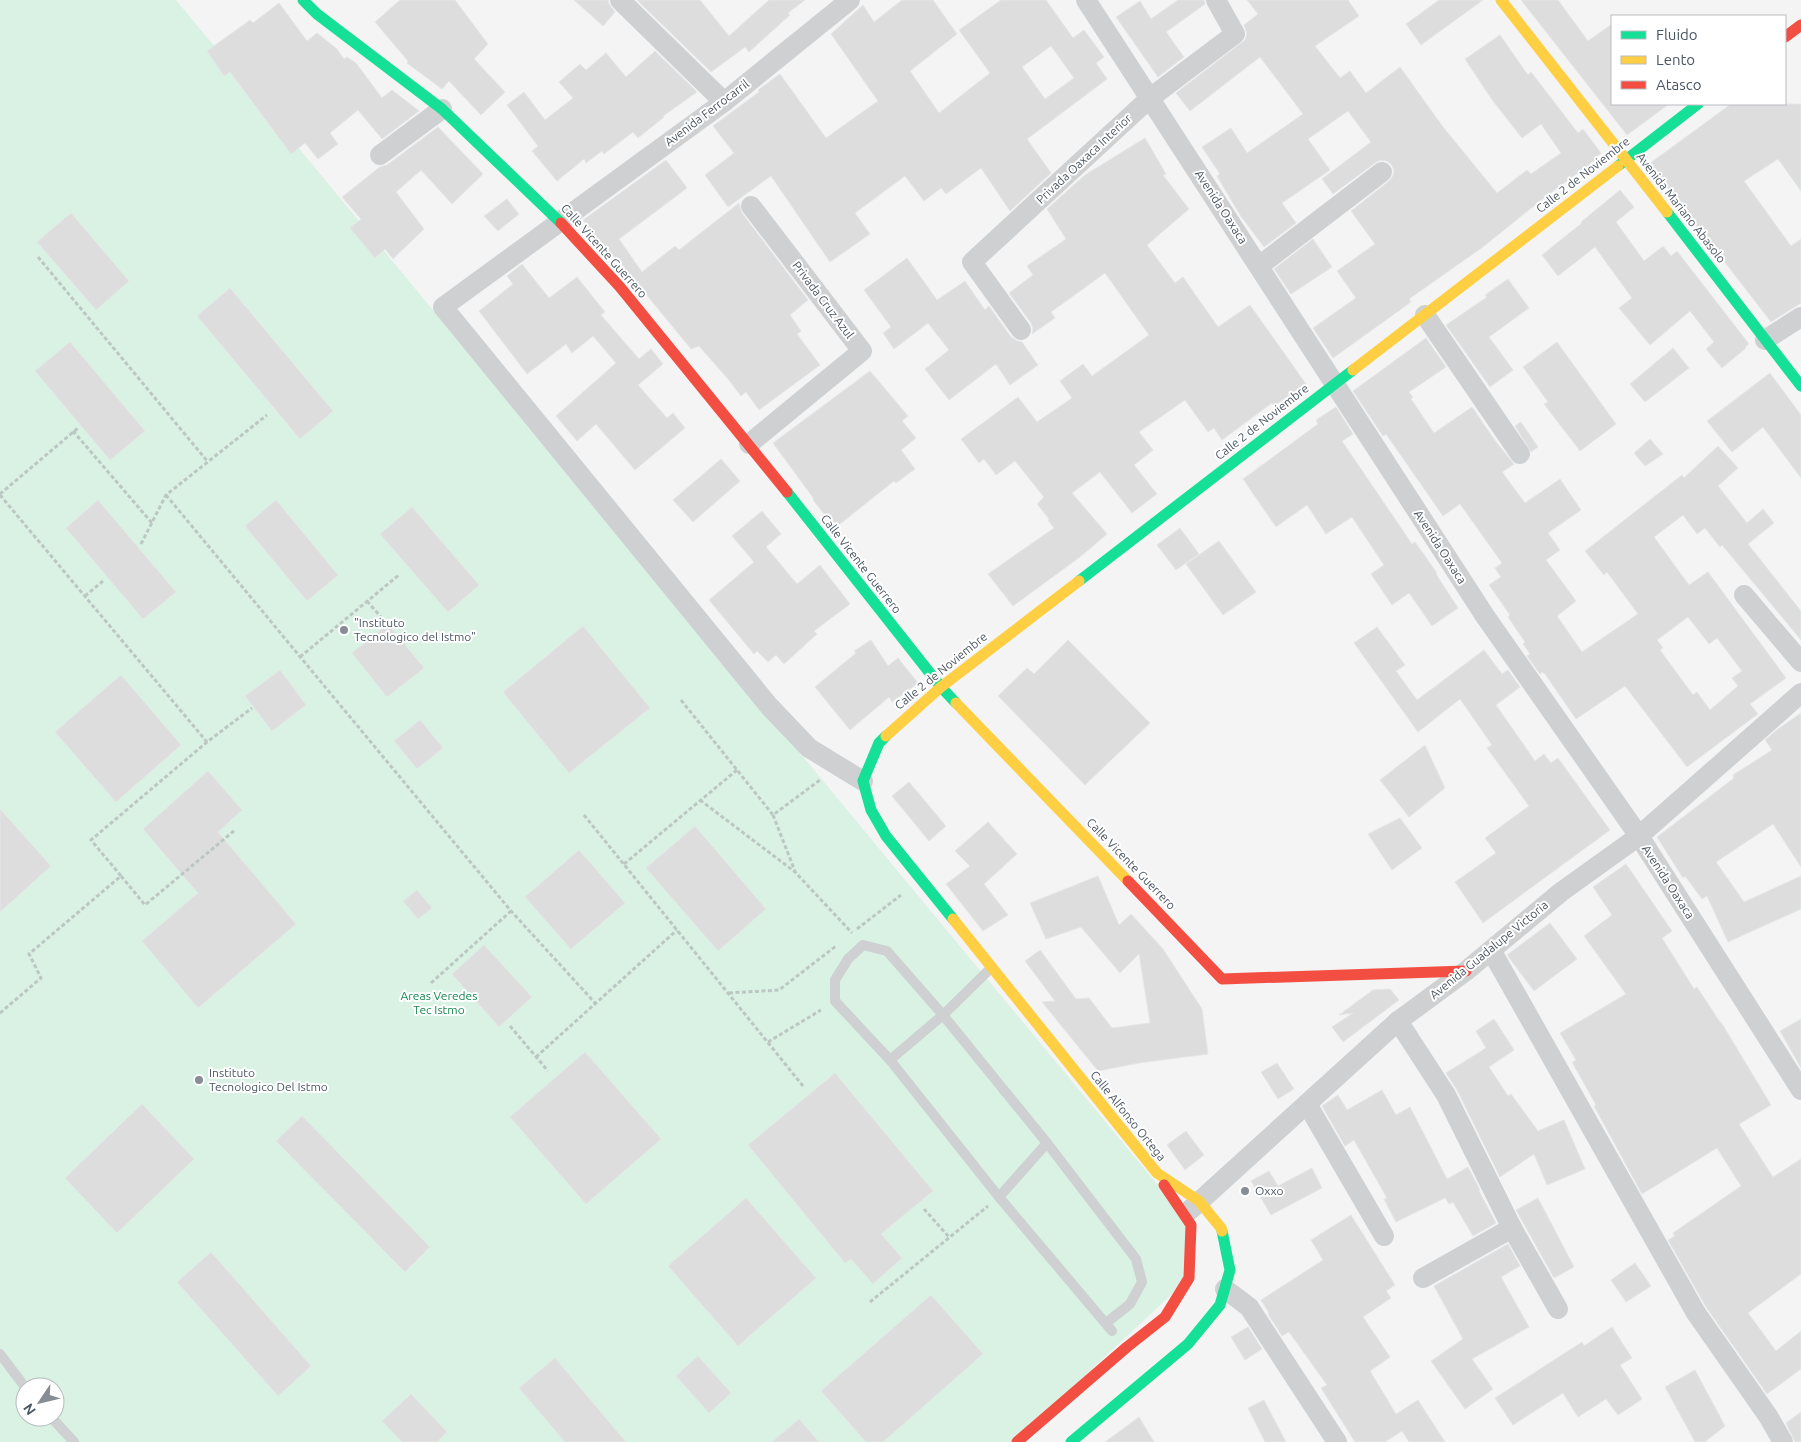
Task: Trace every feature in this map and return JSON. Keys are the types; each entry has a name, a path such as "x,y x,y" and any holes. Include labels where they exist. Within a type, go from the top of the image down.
{"street":[{"name":"Calle Vicente Guerrero","path":"304,0 317,14 442,109 560,221 620,287 749,444 941,687 1222,980 1466,971"},
{"path":"620,0 724,102"},
{"name":"Avenida Ferrocarril","path":"839,766 809,748 769,706 443,306 724,102 850,0"},
{"name":"Avenida Oaxaca","path":"1086,0 1485,616 1794,1064 1801,1090"},
{"name":"Privada Oaxaca Interior","path":"1021,330 972,262 1150,98 1235,34 1216,0"},
{"name":"Avenida Mariano Abasolo","path":"1501,0 1801,386"},
{"path":"1786,36 1801,25"},
{"name":"Calle 2 de Noviembre","path":"863,781 879,743 901,721 941,687 1697,105"},
{"path":"380,154 442,109"},
{"path":"1259,266 1382,172"},
{"name":"Privada Cruz Azul","path":"749,444 862,351 752,206"},
{"path":"1425,314 1520,454"},
{"path":"1765,340 1801,317"},
{"path":"1744,595 1801,662"},
{"name":"Avenida Guadalupe Victoria","path":"1192,1208 1398,1022 1466,971 1561,892 1638,836 1801,693"},
{"path":"839,766 863,781"},
{"name":"Calle Alfonso Ortega","path":"863,781 871,810 886,836 1157,1173 1192,1208 1221,1228 1230,1270 1220,1305 1188,1344 1072,1442"},
{"path":"1490,950 1696,1313 1768,1416 1783,1442"},
{"path":"1398,1022 1446,1095 1512,1228 1558,1309"},
{"path":"1307,1104 1384,1236"},
{"path":"1017,1442 1127,1347 1165,1317 1189,1278 1192,1208 1157,1173"},
{"path":"1423,1278 1512,1228"},
{"path":"1225,1289 1249,1307 1337,1442"}],"lane":[{"path":"863,945 887,951 943,1015 1047,1143 1136,1259 1142,1282 1130,1304 1109,1327 1000,1197 890,1060 835,1001 835,980 848,959 863,945"},
{"path":"890,1060 943,1015 992,968"},
{"path":"1000,1197 1047,1143"},
{"path":"0,1354 18,1377"},
{"path":"60,1427 74,1442"}],"path":[{"path":"38,257 208,462"},
{"path":"141,544 166,495 267,415"},
{"path":"78,428 0,494 206,742"},
{"path":"73,431 152,523"},
{"path":"166,495 511,911 596,1004"},
{"path":"300,656 400,574"},
{"path":"85,596 103,580"},
{"path":"367,601 381,617"},
{"path":"681,700 773,815 795,872"},
{"path":"235,830 144,905 91,840 206,742 252,708"},
{"path":"773,815 839,766"},
{"path":"624,864 737,770"},
{"path":"700,800 795,872 863,945"},
{"path":"584,815 803,1086"},
{"path":"0,1013 41,978 29,954 121,876"},
{"path":"845,939 901,894"},
{"path":"431,983 511,911"},
{"path":"536,1057 677,930"},
{"path":"729,993 779,990 837,944"},
{"path":"768,1042 835,1001"},
{"path":"510,1026 548,1071"},
{"path":"870,1302 1000,1197"},
{"path":"924,1210 949,1237"}],"green space":[{"name":"Areas Veredes Tec Istmo","path":"0,0 176,0 1191,1225 1189,1278 1014,1442 0,1442"}],"building":[{"path":"400,0 455,0 488,44 474,59 505,92 481,115 449,81 442,89 407,63 408,61 375,22"},
{"path":"574,0 608,0 615,12 603,26"},
{"path":"637,0 700,0 729,36 769,0 805,0 788,13 790,15 749,52 745,47 711,72"},
{"path":"902,0 933,0 957,34 910,71 939,113 990,73 959,30 1001,0 1046,0 1073,38 1084,30 1104,57 1096,63 1107,79 1027,139 1051,173 1010,211 981,168 946,194 941,188 924,201 905,176 855,213 870,234 830,262 771,176 728,207 705,175 734,153 713,126 780,74 826,138 878,101 831,34 863,5 874,22","holes":["1051,46 1074,78 1045,99 1022,67"]},
{"path":"1178,0 1204,0 1205,4 1166,32 1184,57 1158,77 1116,17 1140,1 1151,19"},
{"path":"1247,0 1348,0 1359,16 1315,46 1340,78 1350,71 1366,93 1400,67 1443,127 1497,193 1527,170 1531,174 1561,153 1541,124 1522,138 1493,101 1465,59 1500,35 1528,75 1531,72 1578,133 1583,129 1601,153 1596,157 1597,159 1545,197 1483,247 1409,299 1411,302 1333,358 1313,328 1356,298 1337,271 1375,244 1351,211 1389,181 1393,176 1394,170 1387,161 1380,160 1333,194 1322,179 1371,142 1348,111 1308,139 1330,170 1282,203 1296,223 1264,247 1240,215 1217,176 1220,174 1202,147 1231,128 1247,153 1303,114 1260,57 1190,111 1176,93 1245,40 1247,33 1244,25 1258,14"},
{"path":"1439,0 1483,0 1421,45 1406,24"},
{"path":"1521,0 1558,0 1588,41 1611,25 1611,105 1668,105 1627,135"},
{"path":"279,3 307,41 317,33 337,49 344,59 347,57 356,63 382,98 392,90 419,111 382,139 358,110 330,133 338,144 318,159 305,143 291,154 230,72 224,76 207,51 250,20 253,23"},
{"path":"655,51 697,92 663,116 638,138 633,132 604,154 602,151 586,163 584,159 557,181 532,151 538,146 507,105 524,92 545,120 573,98 559,82 580,64 586,70 606,53 626,77"},
{"path":"1801,104 1801,191 1778,159 1744,181 1791,246 1801,239 1801,303 1771,322 1649,164 1730,105"},
{"path":"438,127 483,174 452,204 421,170 396,192 424,229 393,259 385,249 375,258 350,228 361,219 342,197 380,167 387,165"},
{"path":"1145,138 1166,174 1163,175 1189,209 1147,245 1175,283 1183,277 1218,327 1250,305 1306,384 1274,406 1272,403 1222,440 1214,428 1208,432 1185,400 1139,432 1153,450 1134,465 1157,494 1132,513 1100,472 1072,493 1107,534 1080,557 1013,606 988,574 1054,528 1037,504 1044,497 1015,461 996,475 984,459 979,463 961,439 1018,397 1037,422 1072,398 1060,381 1083,364 1092,376 1149,335 1105,273 1051,312 1055,318 1032,334 1033,328 1031,323 1009,293 1033,275 1027,266 1066,239 1047,209 1085,175"},
{"path":"666,160 687,188 619,239 642,272 675,246 679,250 739,203 742,213 808,300 790,315 801,331 797,334 820,365 759,410 746,392 741,396 699,346 691,349 583,220"},
{"path":"1620,190 1634,207 1616,222 1644,261 1663,246 1671,256 1677,251 1749,344 1722,368 1706,349 1714,342 1690,311 1650,345 1619,308 1632,298 1595,247 1558,276 1542,255"},
{"path":"507,199 519,214 498,231 484,216"},
{"path":"71,213 129,281 96,310 37,242"},
{"path":"1313,239 1332,267 1291,294 1274,269"},
{"path":"907,258 937,300 965,281 985,310 989,306 1011,337 1022,342 1038,365 1010,385 996,364 949,400 925,369 949,350 928,323 894,349 883,333 891,327 864,290"},
{"path":"522,264 549,298 577,277 605,312 601,315 639,359 651,349 663,364 638,385 667,418 673,413 685,428 635,470 596,424 577,441 556,416 616,363 593,336 572,353 566,344 527,374 479,311 513,284 507,276"},
{"path":"1508,279 1529,308 1489,337 1513,370 1490,387 1446,325 1487,297 1485,295"},
{"path":"230,288 333,411 300,439 197,316"},
{"path":"1426,338 1446,367 1409,392 1413,397 1411,399 1434,433 1472,407 1514,464 1502,472 1525,503 1560,479 1581,510 1548,533 1560,550 1546,560 1576,601 1557,616 1582,652 1638,614 1607,572 1604,575 1585,551 1682,475 1684,478 1718,446 1738,468 1718,486 1747,523 1763,509 1774,523 1748,544 1801,611 1801,640 1722,545 1720,547 1705,528 1697,534 1683,515 1654,537 1689,585 1708,572 1786,678 1750,704 1758,714 1687,767 1625,686 1576,719 1545,674 1542,672 1540,674 1527,656 1530,654 1523,644 1525,642 1508,617 1510,615 1489,585 1501,577 1495,568 1502,563 1460,504 1443,516 1386,434 1383,436 1353,391","holes":["1688,617 1709,644 1717,638 1742,671 1732,678 1738,686 1710,710 1697,692 1693,695 1660,650 1663,648 1657,640"]},
{"path":"70,342 145,431 110,460 35,371"},
{"path":"1557,342 1616,424 1580,451 1544,404 1548,402 1523,367"},
{"path":"1673,348 1689,368 1645,402 1630,384"},
{"path":"870,371 908,416 902,421 916,438 901,450 915,469 896,483 894,481 835,528 773,443"},
{"path":"1770,373 1801,415 1801,478 1763,427 1732,452 1707,421"},
{"path":"1336,407 1353,434 1342,441 1412,544 1415,542 1437,573 1458,608 1432,626 1409,593 1392,605 1371,574 1384,565 1352,517 1326,534 1307,505 1276,527 1243,479 1318,424 1316,420"},
{"path":"1521,422 1538,447 1531,452 1515,426"},
{"path":"1650,439 1663,454 1645,466 1634,453"},
{"path":"721,459 740,481 693,522 673,500"},
{"path":"98,500 176,592 143,619 66,528"},
{"path":"276,500 338,575 307,601 245,526"},
{"path":"412,507 479,585 448,612 380,534"},
{"path":"762,511 781,534 766,547 797,584 820,565 850,604 814,631 817,634 784,664 776,655 768,662 757,651 754,654 709,600 754,562 732,536"},
{"path":"1180,528 1199,554 1176,570 1157,545"},
{"path":"1219,541 1256,592 1223,615 1186,564"},
{"path":"388,624 424,668 387,697 352,653"},
{"path":"583,626 650,708 569,773 503,692"},
{"path":"1377,627 1405,665 1396,671 1417,700 1484,650 1502,674 1508,670 1520,687 1496,705 1535,761 1544,754 1551,763 1558,758 1610,830 1483,923 1455,882 1496,853 1485,838 1529,806 1487,748 1492,745 1460,699 1418,732 1354,643"},
{"path":"871,640 888,666 898,658 918,683 892,702 889,697 850,730 815,687 856,653 854,651"},
{"path":"1068,640 1150,723 1085,785 998,696 1027,668 1034,674"},
{"path":"280,670 306,705 272,731 245,696"},
{"path":"121,675 181,745 116,802 55,732"},
{"path":"1801,713 1801,867 1773,824 1716,862 1744,902 1801,876 1801,909 1728,942 1707,896 1702,899 1685,876 1683,878 1657,837 1734,778 1733,775 1772,750 1765,740"},
{"path":"420,720 443,748 417,769 394,741"},
{"path":"1425,745 1445,788 1409,817 1380,780"},
{"path":"208,771 242,810 218,832 296,924 198,1008 142,941 198,893 143,829"},
{"path":"909,782 946,826 929,841 892,796"},
{"path":"0,809 51,866 0,912"},
{"path":"1400,818 1422,848 1392,870 1368,834"},
{"path":"988,822 1017,854 984,884 1008,915 983,931 946,884 970,866 955,851"},
{"path":"695,826 766,909 718,951 646,868"},
{"path":"579,850 625,903 571,949 525,897"},
{"path":"1626,864 1672,931 1662,938 1694,989 1697,987 1721,1022 1771,1105 1739,1124 1773,1177 1801,1159 1801,1274 1748,1313 1776,1351 1801,1331 1801,1369 1767,1394 1706,1307 1668,1240 1675,1236 1673,1233 1741,1186 1717,1148 1642,1194 1594,1106 1596,1105 1572,1062 1576,1060 1560,1033 1626,994 1584,936 1612,915 1593,887"},
{"path":"1098,876 1119,925 1131,914 1163,949 1202,1009 1208,1054 1139,1063 1098,1071 1042,1002 1055,1001 1025,961 1040,950 1076,999 1089,998 1112,1028 1150,1023 1139,954 1120,973 1081,927 1046,939 1030,903"},
{"path":"417,890 432,908 418,919 403,901"},
{"path":"1550,923 1577,959 1534,991 1507,955"},
{"path":"484,945 532,997 499,1027 452,974"},
{"path":"1390,989 1399,1000 1343,1042 1332,1027 1353,1013 1339,1015 1373,990"},
{"path":"1494,1019 1514,1050 1489,1067 1508,1096 1511,1094 1538,1131 1564,1120 1585,1169 1547,1185 1534,1154 1500,1177 1457,1090 1446,1073 1486,1048 1476,1031"},
{"path":"1801,1019 1801,1068 1780,1031"},
{"path":"585,1052 661,1139 586,1204 510,1117"},
{"path":"1277,1063 1294,1089 1278,1099 1261,1072"},
{"path":"835,1073 933,1191 881,1234 902,1258 873,1284 851,1259 845,1263 748,1145"},
{"path":"1382,1090 1396,1115 1410,1107 1447,1179 1468,1167 1496,1223 1473,1236 1453,1202 1449,1204 1445,1198 1396,1222 1384,1199 1387,1198 1354,1140 1345,1146 1322,1106 1338,1095 1347,1110"},
{"path":"142,1104 194,1159 117,1233 65,1178"},
{"path":"302,1116 430,1247 405,1272 276,1141"},
{"path":"1186,1131 1204,1155 1185,1170 1167,1145"},
{"path":"1312,1168 1322,1188 1271,1215 1251,1181 1269,1171 1278,1186"},
{"path":"746,1198 816,1278 738,1346 668,1266"},
{"path":"1538,1198 1574,1267 1554,1278 1516,1210"},
{"path":"1351,1215 1395,1285 1386,1291 1391,1298 1363,1317 1390,1357 1370,1371 1396,1414 1418,1400 1445,1442 1409,1442 1402,1431 1385,1442 1355,1442 1321,1388 1327,1385 1289,1332 1282,1336 1261,1300 1323,1260 1311,1240"},
{"path":"1508,1244 1520,1266 1501,1277 1529,1327 1472,1359 1493,1389 1465,1409 1431,1361 1463,1339 1434,1286"},
{"path":"211,1252 311,1366 278,1396 177,1282"},
{"path":"1635,1263 1651,1286 1626,1302 1611,1280"},
{"path":"931,1295 983,1354 883,1442 866,1442 821,1391"},
{"path":"1248,1327 1262,1349 1245,1360 1231,1337"},
{"path":"1612,1327 1632,1358 1620,1365 1642,1399 1618,1415 1606,1399 1578,1417 1563,1393 1513,1425 1495,1398 1582,1342 1584,1346"},
{"path":"698,1356 731,1393 709,1413 676,1376"},
{"path":"555,1358 626,1442 565,1442 519,1388"},
{"path":"1695,1370 1725,1426 1705,1442 1695,1442 1665,1387"},
{"path":"411,1394 447,1432 437,1442 402,1442 382,1421"},
{"path":"1264,1400 1286,1442 1265,1442 1248,1408"},
{"path":"1801,1412 1801,1442 1795,1442 1786,1423"},
{"path":"1139,1417 1154,1442 1105,1442"},
{"path":"799,1419 819,1442 772,1442"}],"traffic: fast":[{"path":"303,0 317,14 442,109 561,223"},
{"path":"1618,166 1697,105"},
{"path":"1667,212 1801,386"},
{"path":"1079,581 1353,370"},
{"path":"787,492 941,687 956,703"},
{"path":"886,736 879,743 863,781 871,810 886,836 953,919"},
{"path":"1071,1442 1188,1344 1220,1305 1230,1270 1222,1231"}],"traffic: slow":[{"path":"1501,0 1667,212"},
{"path":"1353,370 1618,166"},
{"path":"886,736 941,687 1079,581"},
{"path":"956,703 1128,881"},
{"path":"953,919 1157,1173 1199,1201 1222,1231"}],"traffic: jam":[{"path":"1786,36 1801,25"},
{"path":"561,223 620,287 787,492"},
{"path":"1128,881 1222,979 1466,971"},
{"path":"1017,1442 1127,1347 1165,1317 1189,1278 1191,1225 1164,1185"}],"place":[{"name":"\"Instituto Tecnologico del Istmo\"","path":"344,630"},
{"name":"Instituto Tecnologico Del Istmo","path":"199,1080"},
{"name":"Oxxo","path":"1245,1191"}]}
